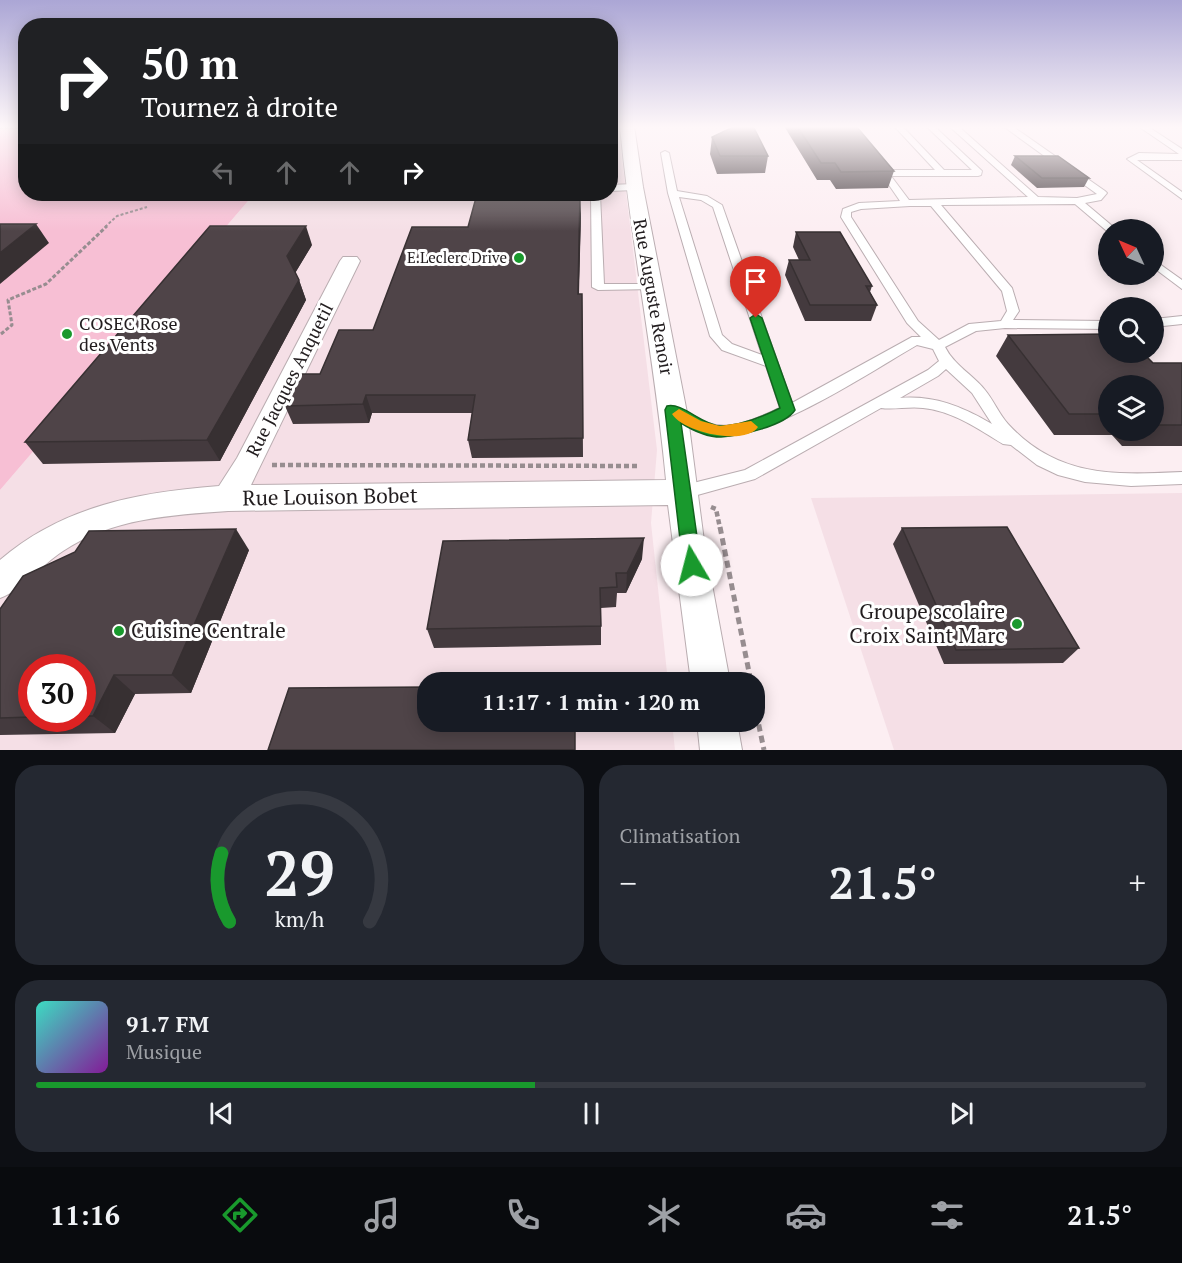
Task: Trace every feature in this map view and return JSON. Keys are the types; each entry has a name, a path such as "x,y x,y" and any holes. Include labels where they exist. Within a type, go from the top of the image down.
{"street":[{"name":"Rue Auguste Renoir","path":"631,161 672,410 684,492 688,541 709,672"},
{"name":"Rue Jacques Anquetil","path":"228,498 248,465 350,261"},
{"name":"Rue Louison Bobet","path":"0,582 58,536 85,522 135,507 228,498 684,492"},
{"path":"718,732 721,750"}],"lane":[{"path":"666,161 673,193 716,336 727,347 772,363"},
{"path":"931,161 942,173"},
{"path":"885,173 978,173 967,161"},
{"path":"992,161 1036,200"},
{"path":"1023,449 1001,426 986,400 966,377 946,362 938,346 913,323 846,217 846,211 858,206 1036,200 1077,201 1098,198 1102,193 1057,161"},
{"path":"1134,161 1182,196"},
{"path":"879,164 907,204"},
{"path":"618,188 634,187"},
{"path":"673,193 704,198 717,205 788,410"},
{"path":"595,201 597,287 651,287"},
{"path":"1077,201 1099,219"},
{"path":"934,203 1008,290 1013,311 1005,324"},
{"path":"1164,271 1182,286"},
{"path":"1164,322 1182,320"},
{"path":"672,410 696,425 720,431 759,425 916,340 938,346 973,327 1005,324 1098,325"},
{"path":"684,492 749,475 933,373 946,362"},
{"path":"873,406 918,401 939,405 981,422 1023,449 1067,473 1087,479 1182,478"}],"path":[{"path":"0,301 9,300 46,284 117,216 147,207"},
{"path":"1,334 12,325 9,300"},
{"path":"684,492 716,509 749,672"},
{"path":"760,732 764,750"}],"shaded area":[{"name":"COSEC Rose des Vents","path":"0,161 18,161 18,201 248,201 0,490"},
{"path":"618,161 622,161 657,450 651,523 667,672 417,672 417,732 673,732 675,750 0,750 0,490 248,201 618,201"},
{"name":"Groupe scolaire Croix Saint Marc","path":"1182,493 1182,750 894,750 811,498"}],"building":[{"path":"820,161 886,161 894,171 841,172 835,163 821,163"},
{"path":"1021,161 1065,161 1089,178 1042,178"},
{"path":"475,201 580,201 578,294 582,294 583,438 468,440 475,395 366,395 363,404 285,406 300,374 320,374 339,330 373,330 412,227 468,227"},
{"path":"0,224 36,224 0,253"},
{"path":"210,226 306,226 287,256 299,280 207,440 25,442"},
{"path":"796,232 840,232 872,286 866,286 877,305 810,305 789,260 810,260"},
{"path":"1098,334 1098,363 1182,363 1182,425 1164,425 1164,375 1098,375 1098,414 1069,414 1008,335"},
{"path":"1007,527 1079,648 956,650 902,528"},
{"name":"Cuisine Centrale","path":"236,529 172,675 114,675 96,710 96,654 18,654 18,717 0,718 0,609 23,576 75,552 89,531"},
{"path":"644,538 627,573 616,573 617,587 600,588 601,626 427,629 443,541"},
{"path":"417,687 417,732 575,732 575,750 268,750 289,688"}],"slow traffic":[{"path":"679,414 696,425 720,431 751,427"}],"place":[{"name":"E.Leclerc Drive","path":"519,258"},
{"name":"COSEC Rose des Vents","path":"67,334"},
{"name":"Groupe scolaire Croix Saint Marc","path":"1017,624"},
{"name":"Cuisine Centrale","path":"119,631"}],"route":[{"path":"692,565 672,410 696,425 720,431 759,425 788,410 756,318"}]}
